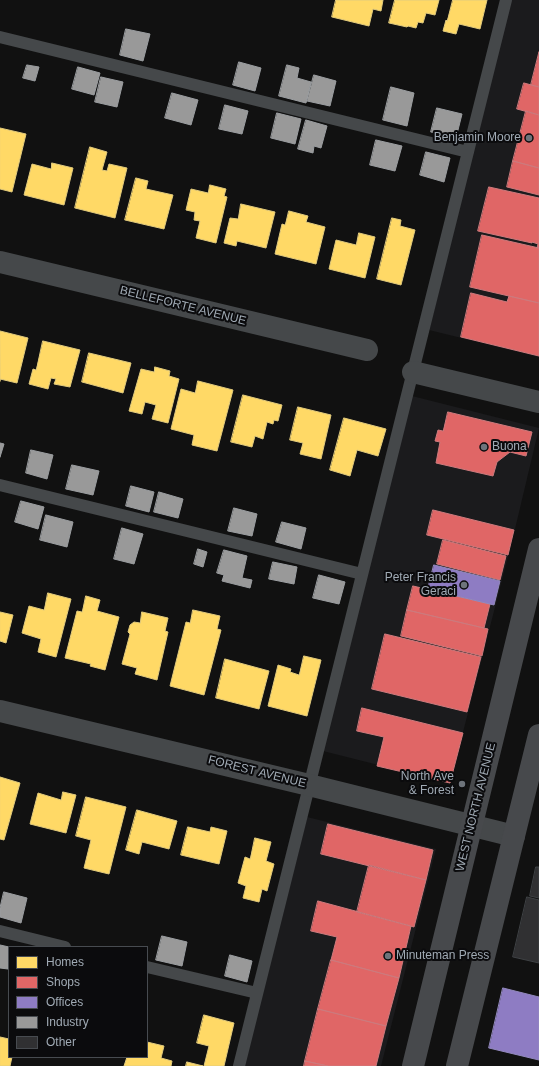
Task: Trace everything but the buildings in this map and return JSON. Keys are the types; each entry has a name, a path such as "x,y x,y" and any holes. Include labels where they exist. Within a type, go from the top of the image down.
{"main road":[{"name":"WEST NORTH AVENUE","path":"412,1066 538,560"},
{"path":"457,1066 539,735"}],"street":[{"name":"BELLEFORTE AVENUE","path":"0,262 367,350"},
{"path":"413,372 539,402"},
{"name":"FOREST AVENUE","path":"0,710 514,836"}],"lane":[{"path":"239,1066 506,0"},
{"path":"0,37 468,152"},
{"path":"0,485 362,574"},
{"path":"0,931 61,946"},
{"path":"148,967 257,993"}],"shaded area":[{"path":"511,0 539,0 539,357 429,330"},
{"path":"412,396 539,428 515,529 450,783 323,751"},
{"path":"307,817 436,849 381,1066 244,1066"}],"place":[{"name":"Benjamin Moore","path":"529,138"},
{"name":"Buona","path":"484,447"},
{"name":"Peter Francis Geraci","path":"464,585"},
{"name":"North Ave & Forest","path":"462,784"},
{"name":"Minuteman Press","path":"388,956"}]}
